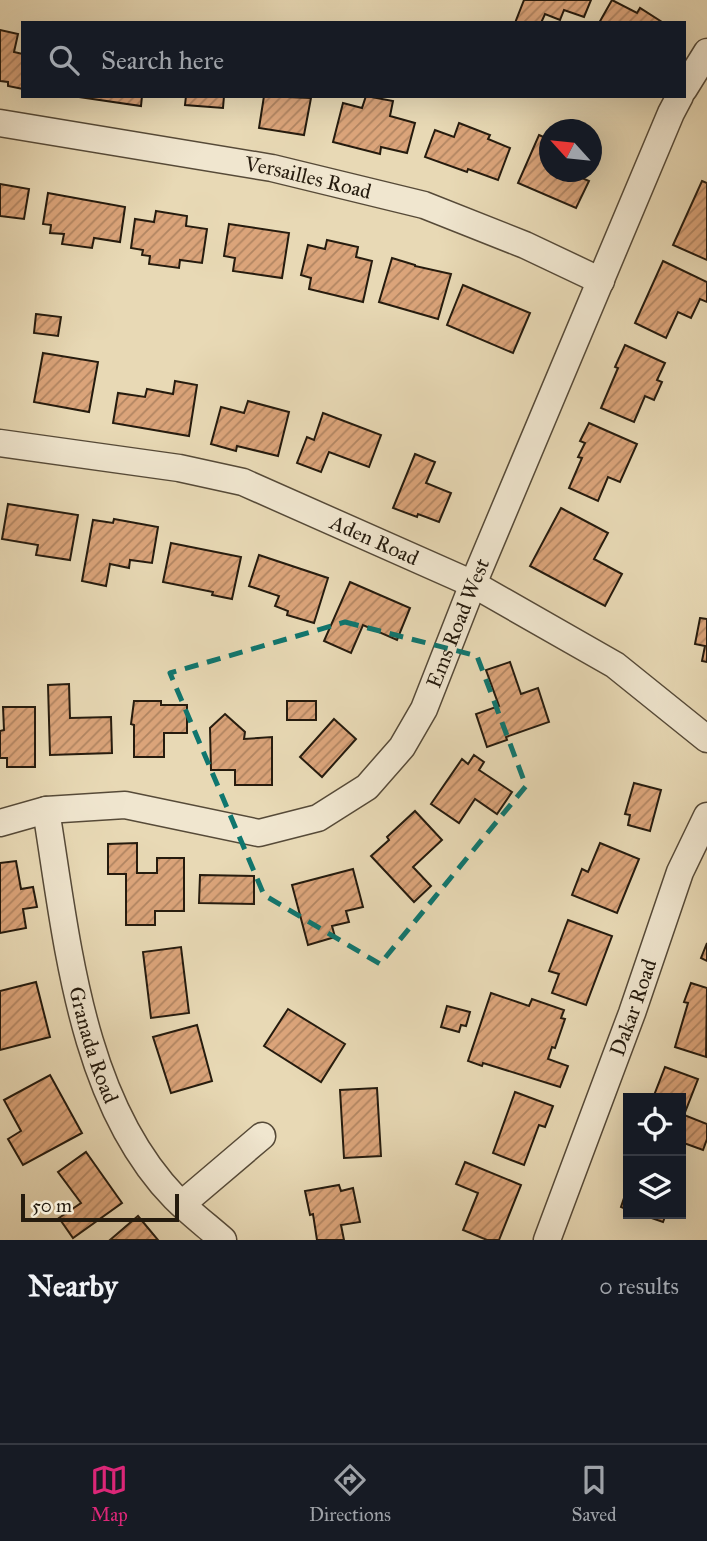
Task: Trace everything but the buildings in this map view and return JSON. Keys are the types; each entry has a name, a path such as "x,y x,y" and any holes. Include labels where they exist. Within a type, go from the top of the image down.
{"street":[{"path":"686,86 707,52"},
{"name":"Ems Road West","path":"0,823 46,810 125,804 259,833 318,818 367,787 402,747 424,709 473,584 679,98"},
{"name":"Versailles Road","path":"0,123 272,168 424,205 525,245 601,281"},
{"name":"Aden Road","path":"0,443 179,468 243,482 473,584 615,664 707,739"},
{"name":"Granada Road","path":"46,810 71,962 91,1052 120,1117 143,1156 182,1204 223,1240"},
{"name":"Dakar Road","path":"547,1240 632,1013 680,872 707,816"},
{"path":"182,1204 262,1136"}],"highlighted area":[{"path":"345,622 477,656 526,786 380,964 264,895 170,673"}]}
